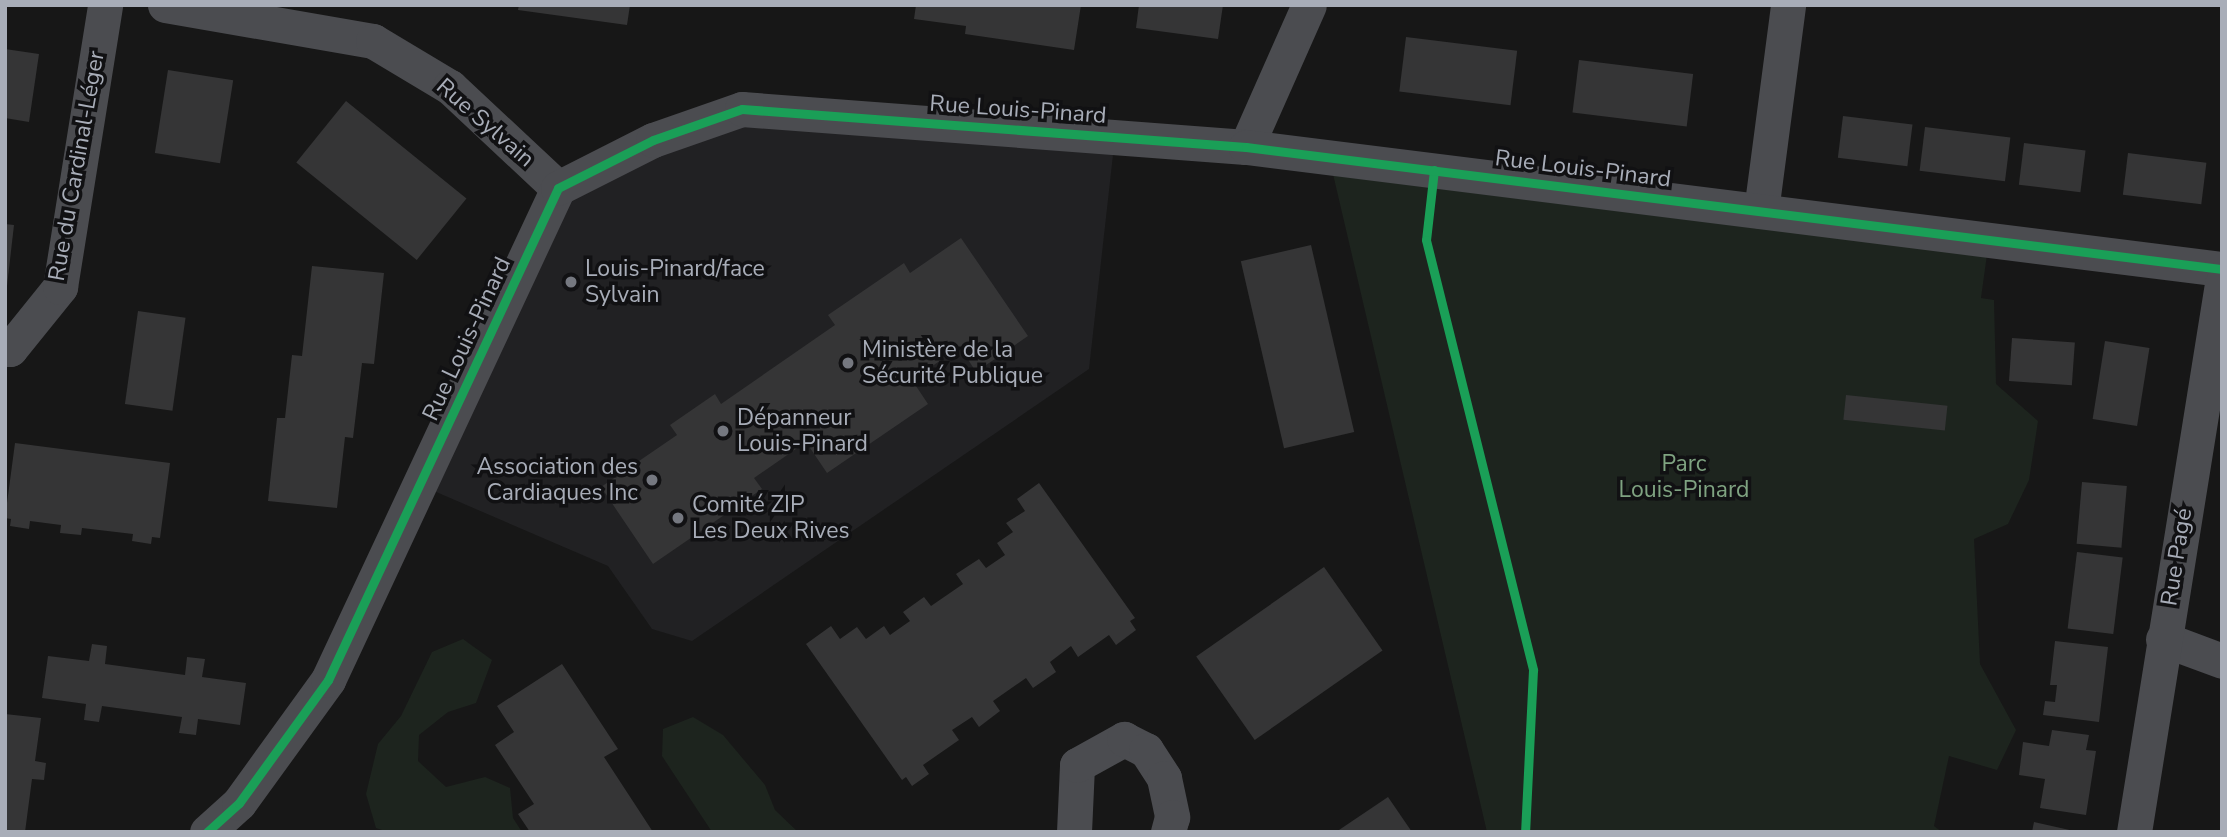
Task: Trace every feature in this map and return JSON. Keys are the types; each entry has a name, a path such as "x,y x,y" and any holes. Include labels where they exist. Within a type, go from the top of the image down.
{"street":[{"name":"Rue du Cardinal-Léger","path":"5,349 9,349 60,286 105,5"},
{"name":"Rue Sylvain","path":"165,5 373,41 450,87 558,188"},
{"path":"1246,147 1309,5"},
{"path":"1761,211 1788,5"},
{"name":"Rue Louis-Pinard","path":"207,832 239,803 328,680 558,188 653,140 742,109 1246,147 2222,269"},
{"name":"Rue Pagé","path":"2134,832 2222,284"},
{"path":"2163,639 2222,661"},
{"path":"1074,832 1077,765 1124,739 1146,750 1164,778 1172,817 1168,832"}],"path":[{"path":"1434,170 1426,240 1533,670 1525,832"}],"shaded area":[{"path":"742,109 1115,137 1089,369 692,641 652,629 608,566 420,485 558,188"}],"green space":[{"name":"Parc Louis-Pinard","path":"1329,157 1989,240 1981,298 1994,300 1996,384 2038,421 2029,480 2008,524 1974,539 1980,664 2016,730 1997,770 1949,756 1934,826 1942,832 1487,832"},
{"path":"463,639 492,660 476,703 448,712 419,735 418,761 446,787 485,777 510,788 513,818 522,832 388,832 376,828 366,794 378,744 401,716 432,652"},
{"path":"693,717 723,735 765,785 775,810 798,832 712,832 662,756 663,729"}],"building":[{"path":"519,5 630,5 627,25 518,10"},
{"path":"916,5 1081,5 1074,50 965,34 966,26 914,19"},
{"path":"1139,5 1223,5 1218,39 1136,28"},
{"path":"1406,37 1517,51 1510,105 1399,92"},
{"path":"5,49 39,54 29,122 5,118"},
{"path":"1579,60 1693,74 1687,127 1573,113"},
{"path":"168,70 233,80 220,163 155,153"},
{"path":"346,101 466,199 417,260 296,162"},
{"path":"1843,116 1912,125 1907,166 1838,158"},
{"path":"1925,127 2010,137 2005,181 1920,171"},
{"path":"2024,143 2086,151 2080,192 2019,185"},
{"path":"2128,153 2206,163 2201,204 2123,195"},
{"path":"5,224 14,225 7,286 5,286"},
{"path":"961,238 1028,336 976,372 960,347 912,380 928,404 827,473 806,442 754,478 762,489 653,564 601,487 677,435 670,425 715,394 721,404 835,325 828,315 904,263 910,273"},
{"path":"1311,245 1354,432 1284,448 1241,261"},
{"path":"312,266 384,273 374,364 362,363 353,438 345,437 337,508 268,501 277,418 285,418 292,355 302,356"},
{"path":"138,311 186,318 172,411 125,404"},
{"path":"2012,338 2075,342 2072,385 2009,381"},
{"path":"2105,341 2149,348 2137,426 2093,419"},
{"path":"1846,395 1947,406 1945,431 1843,420"},
{"path":"15,443 170,463 160,538 152,537 151,544 132,541 133,534 82,528 81,535 60,533 61,525 30,521 29,529 10,526 11,519 5,518"},
{"path":"2082,482 2127,486 2121,548 2077,544"},
{"path":"1039,483 1135,618 1130,621 1136,630 1116,645 1109,635 1078,657 1071,646 1050,662 1056,672 1033,688 1026,678 993,701 1000,711 979,727 972,717 952,730 959,740 923,765 929,774 912,786 906,777 902,780 806,644 831,626 840,639 857,627 866,639 884,626 890,635 910,621 903,612 924,597 931,606 963,584 956,574 979,559 986,568 1005,555 997,543 1013,532 1006,523 1025,511 1017,499"},
{"path":"2077,552 2123,558 2113,634 2068,628"},
{"path":"1324,567 1383,651 1255,740 1196,656"},
{"path":"2055,641 2108,647 2099,722 2043,715 2045,701 2055,702 2057,685 2050,685"},
{"path":"92,644 107,646 105,664 185,675 187,657 205,659 202,677 246,683 240,725 198,719 196,735 179,733 182,717 102,706 99,722 84,720 86,704 42,698 48,656 89,661"},
{"path":"562,664 618,749 604,757 653,832 530,832 518,814 534,804 495,745 514,732 497,706"},
{"path":"5,714 41,718 35,761 46,763 44,780 32,779 25,832 5,832"},
{"path":"2052,730 2089,735 2086,750 2096,751 2086,815 2040,808 2045,779 2019,775 2023,742 2049,746"},
{"path":"1388,797 1412,832 1336,832"},
{"path":"2034,822 2074,831 2032,832"}],"cycle path":[{"path":"207,832 239,803 328,680 558,188 653,140 742,109 1246,147 2222,269"},
{"path":"1434,170 1426,240 1533,670 1525,832"}],"place":[{"name":"Louis-Pinard/face Sylvain","path":"571,282"},
{"name":"Ministère de la Sécurité Publique","path":"848,363"},
{"name":"Dépanneur Louis-Pinard","path":"723,431"},
{"name":"Association des Cardiaques Inc","path":"652,480"},
{"name":"Comité ZIP Les Deux Rives","path":"678,518"}]}
